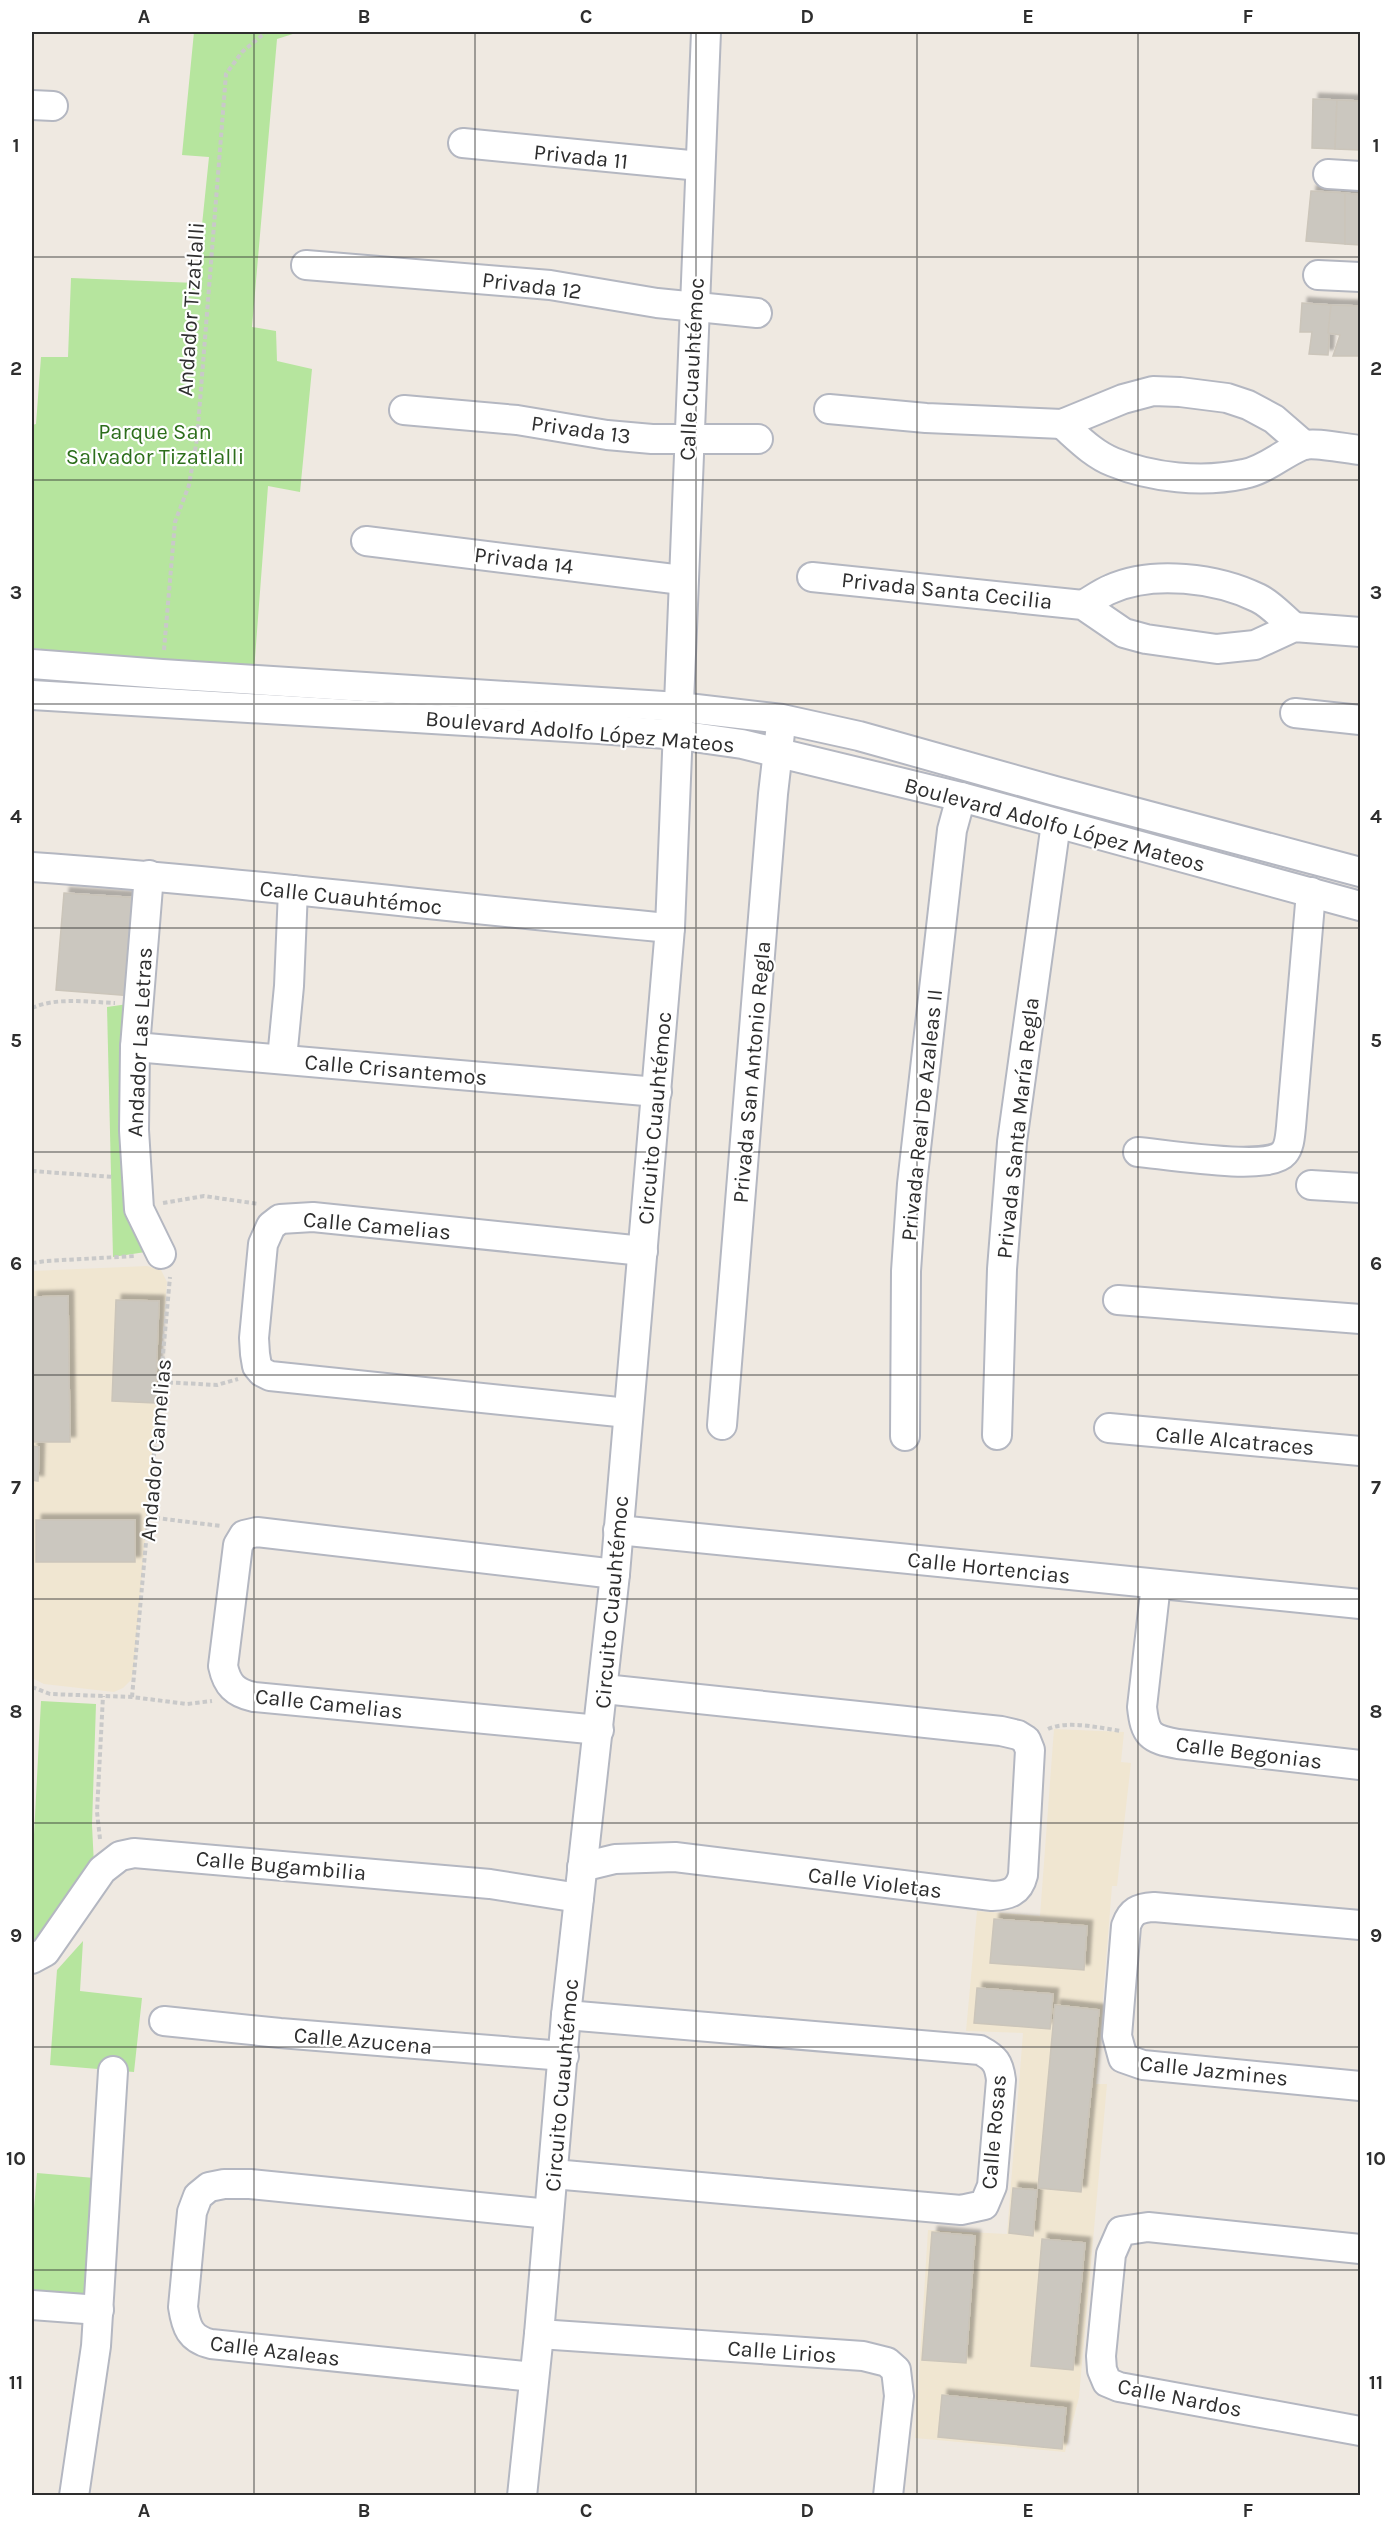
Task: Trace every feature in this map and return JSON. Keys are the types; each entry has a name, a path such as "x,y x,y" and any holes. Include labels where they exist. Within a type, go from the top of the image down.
{"street":[{"name":"Calle Cuauhtémoc","path":"679,707 682,579 705,32"},
{"name":"Privada 11","path":"463,143 700,166"},
{"path":"1328,174 1360,176"},
{"name":"Privada 12","path":"306,265 550,285 694,307 757,313"},
{"path":"1318,275 1360,277"},
{"path":"829,409 926,418 1062,424 1123,399 1153,391 1180,392 1227,398 1248,405 1274,418 1304,445"},
{"name":"Privada 13","path":"404,410 517,420 607,435 688,439 758,439"},
{"path":"1062,424 1092,450 1113,462 1168,475 1208,479 1246,474 1304,445 1360,450"},
{"name":"Privada 14","path":"366,541 682,579"},
{"name":"Privada Santa Cecilia","path":"812,576 1083,605 1124,633 1146,639 1217,649 1255,645 1294,627 1360,632"},
{"name":"Privada Santa Cecilia","path":"1083,605 1111,588 1143,580 1179,579 1229,587 1260,599 1294,627"},
{"name":"Boulevard Adolfo López Mateos","path":"32,664 679,707 782,719 859,736 1360,872"},
{"path":"92,699 96,668"},
{"name":"Boulevard Adolfo López Mateos","path":"32,695 679,735 742,744 961,797 1360,906"},
{"name":"Circuito Cuauhtémoc","path":"522,2496 539,2334 567,2015 615,1574 670,928 679,707"},
{"path":"1295,713 1360,720"},
{"name":"Privada San Antonio Regla","path":"722,1425 782,719"},
{"name":"Privada Real De Azaleas II","path":"905,1436 906,1271 912,1184 951,841 961,797"},
{"name":"Privada Santa María Regla","path":"997,1435 1002,1269 1012,1142 1056,823"},
{"name":"Calle Cuauhtémoc","path":"32,867 149,875 484,912 670,928"},
{"name":"Andador Las Letras","path":"139,1209 134,1130 135,1047 149,875"},
{"path":"282,1059 293,890"},
{"path":"1138,1152 1247,1162 1273,1159 1283,1154 1289,1142 1291,1127 1311,892"},
{"name":"Calle Crisantemos","path":"135,1047 657,1092"},
{"path":"1311,1185 1360,1188"},
{"path":"139,1209 161,1254"},
{"name":"Calle Camelias","path":"262,1372 257,1366 254,1338 263,1244 271,1226 280,1219 313,1216 643,1251"},
{"path":"1118,1300 1360,1319"},
{"path":"262,1372 284,1378 628,1413"},
{"name":"Calle Alcatraces","path":"1110,1428 1360,1451"},
{"name":"Calle Hortencias","path":"618,1530 1360,1604"},
{"path":"244,1536 267,1532 615,1574"},
{"name":"Calle Camelias","path":"244,1536 238,1545 235,1558 223,1666 226,1680 233,1689 241,1694 599,1730"},
{"name":"Calle Begonias","path":"1156,1584 1142,1707 1143,1722 1149,1735 1160,1741 1178,1744 1360,1765"},
{"path":"604,1689 1001,1731 1018,1735 1026,1740"},
{"name":"Calle Violetas","path":"582,1867 615,1859 675,1857 980,1894 1005,1895 1013,1892 1021,1884 1023,1875 1030,1750 1026,1740"},
{"name":"Calle Bugambilia","path":"32,1959 45,1952 102,1870 120,1857 147,1853 490,1884 579,1898"},
{"name":"Calle Jazmines","path":"1360,1925 1154,1907 1134,1911 1126,1926 1117,2036 1123,2058 1143,2065 1360,2086"},
{"name":"Calle Rosas","path":"553,2174 961,2210 984,2205 993,2186 1001,2080 999,2064 994,2058 980,2050 567,2015"},
{"name":"Calle Azucena","path":"164,2021 564,2056"},
{"path":"74,2496 96,2346 113,2071"},
{"name":"Calle Azaleas","path":"534,2377 210,2344 198,2341 190,2334 185,2323 184,2295 192,2212 198,2196 209,2187 224,2184 250,2184 549,2214"},
{"name":"Calle Nardos","path":"1360,2249 1148,2227 1121,2231 1111,2254 1101,2356 1102,2370 1107,2382 1119,2387 1360,2431"},
{"path":"32,2305 99,2310"},
{"name":"Calle Lirios","path":"539,2334 863,2356 887,2362 896,2370 899,2396 888,2496"}],"path":[{"name":"Andador Tizatlalli","path":"162,674 175,522 189,485 197,439 226,74 232,63 266,32"},
{"path":"32,1008 62,1001 139,1003"},
{"path":"32,1171 136,1178"},
{"path":"139,1209 204,1196 259,1204 280,1219"},
{"path":"32,1263 161,1254"},
{"name":"Andador Camelias","path":"132,1698 170,1278 161,1254"},
{"path":"161,1382 217,1385 262,1372"},
{"path":"148,1517 215,1523 244,1536"},
{"path":"32,1687 50,1694 132,1698 187,1704 217,1700 233,1689"},
{"path":"102,1870 98,1812 103,1696"},
{"path":"1026,1740 1053,1726 1083,1726 1149,1735"}],"shaded area":[{"path":"147,1266 161,1270 167,1282 134,1670 131,1680 123,1688 114,1692 44,1684 32,1678 32,1271"},
{"path":"1054,1729 1124,1732 1121,1762 1131,1763 1117,1886 1112,1886 1096,2084 1107,2084 1079,2397 1065,2452 915,2438 928,2230 1007,2234 1023,2033 966,2031 977,1911 1040,1916"}],"green space":[{"name":"Parque San Salvador Tizatlalli","path":"194,32 299,32 277,39 252,327 276,331 277,361 312,369 300,492 268,486 254,671 32,648 32,425 36,424 41,357 68,357 71,278 196,283 209,157 182,155"},
{"path":"135,1003 152,1251 113,1257 107,1007"},
{"path":"41,1701 96,1704 92,1825 94,1865 41,1943 32,1940 32,1873"},
{"path":"83,1941 80,1991 142,1998 134,2072 50,2065 57,1970"},
{"path":"37,2173 106,2179 96,2308 32,2303 32,2233"}],"building":[{"path":"1313,99 1337,100 1335,149 1312,148"},
{"path":"1337,100 1360,101 1360,150 1335,149"},
{"path":"1311,191 1345,193 1345,244 1306,241"},
{"path":"1345,193 1360,195 1360,245 1345,244"},
{"path":"1302,303 1331,305 1328,355 1309,354 1312,332 1300,332"},
{"path":"1331,305 1360,306 1360,356 1333,356 1340,335 1328,333"},
{"path":"64,893 140,898 133,996 56,990"},
{"path":"68,1296 70,1442 32,1442 32,1297"},
{"path":"116,1300 159,1301 155,1403 112,1401"},
{"path":"32,1446 39,1447 38,1481 32,1480"},
{"path":"36,1520 135,1520 135,1562 36,1562"},
{"path":"994,1919 1087,1926 1084,1970 990,1963"},
{"path":"977,1988 1053,1994 1050,2029 974,2023"},
{"path":"1055,2005 1099,2010 1081,2192 1038,2188"},
{"path":"1013,2188 1037,2190 1033,2236 1009,2233"},
{"path":"932,2232 975,2236 966,2363 922,2360"},
{"path":"1042,2239 1085,2243 1073,2370 1031,2366"},
{"path":"942,2395 1066,2408 1062,2449 938,2437"}]}
